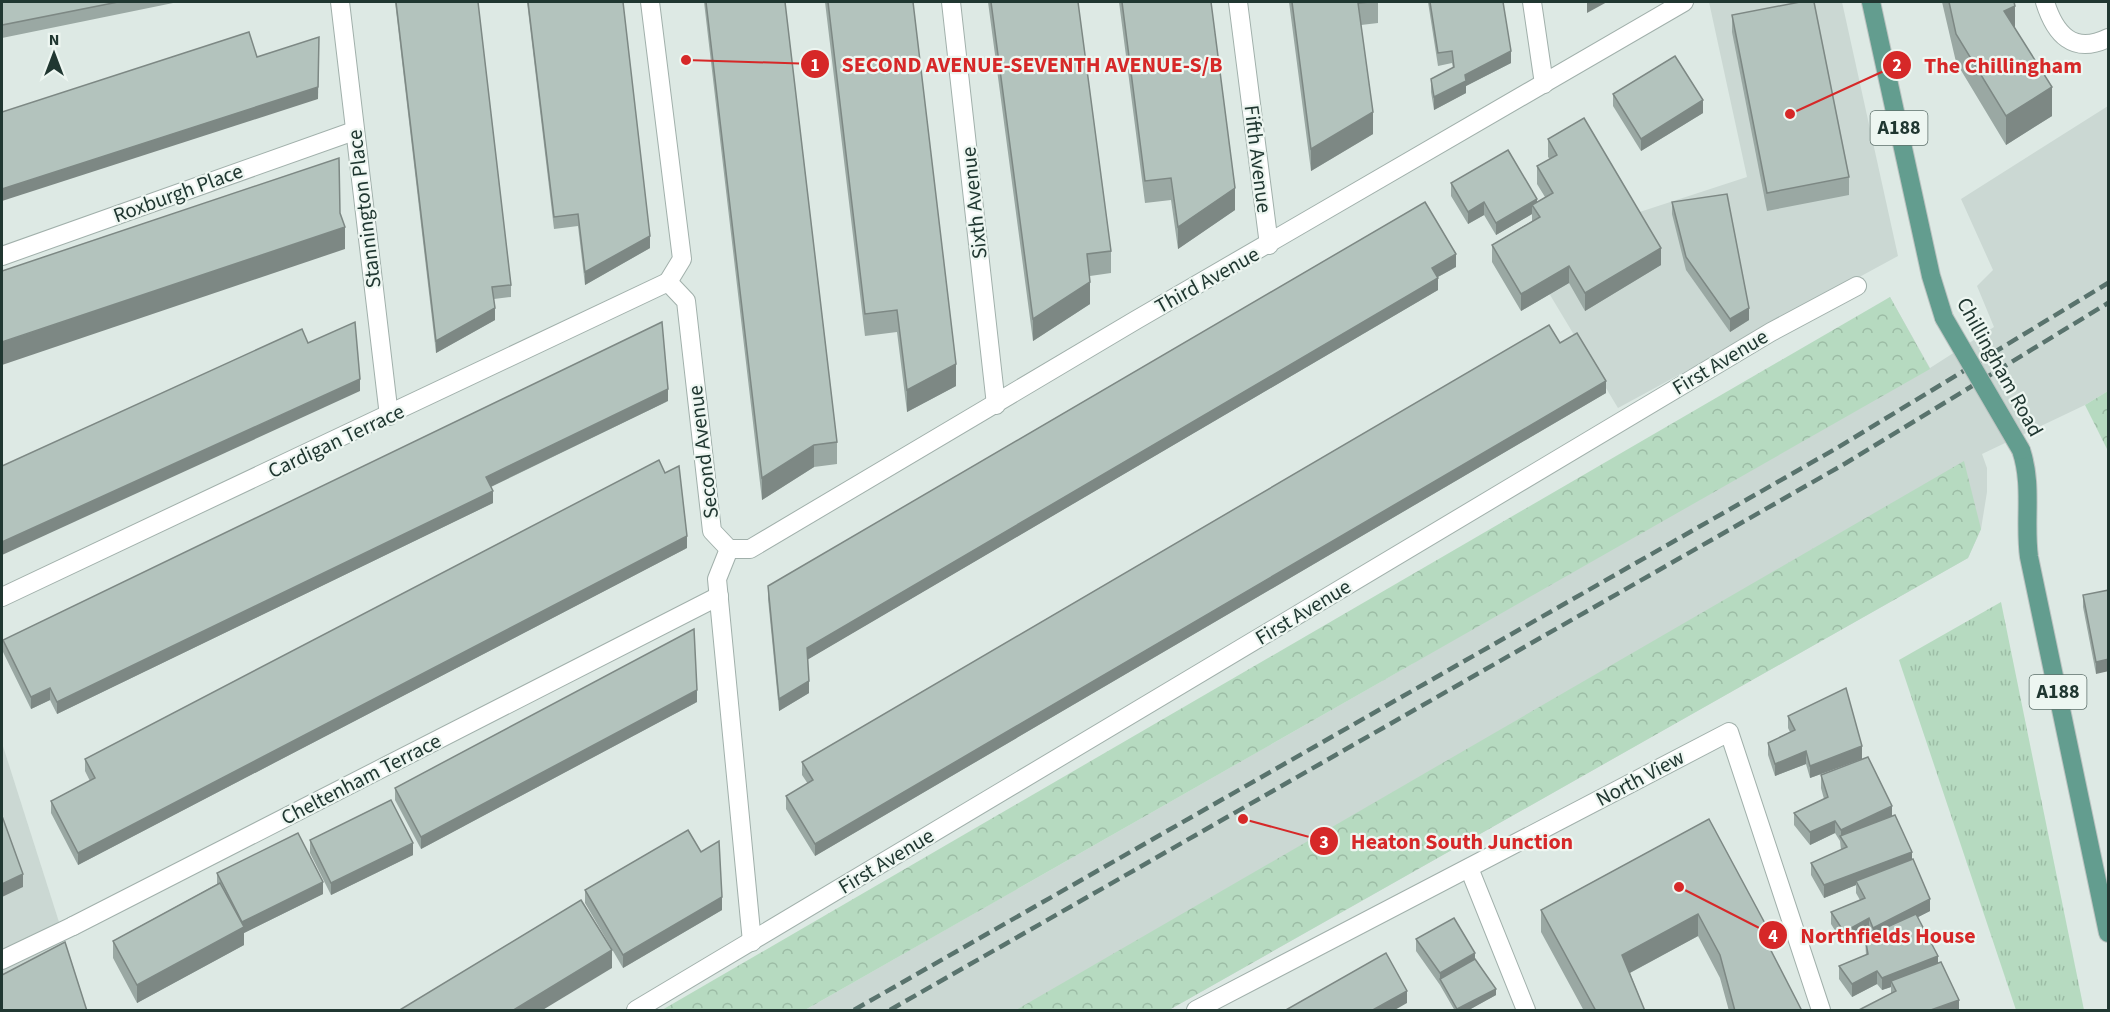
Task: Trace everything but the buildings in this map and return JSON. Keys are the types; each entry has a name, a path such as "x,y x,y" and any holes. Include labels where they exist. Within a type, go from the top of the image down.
{"main road":[{"name":"Chillingham Road","path":"1871,2 1931,276 1944,318 2021,450 2028,482 2026,531 2029,557 2109,933"}],"street":[{"name":"Stannington Place","path":"340,2 389,416"},
{"path":"650,2 682,259 669,282"},
{"name":"Sixth Avenue","path":"951,2 996,405"},
{"name":"Fifth Avenue","path":"1238,2 1269,245"},
{"path":"1532,2 1544,84"},
{"name":"Third Avenue","path":"729,549 750,549 1136,320 1269,245 1684,2"},
{"path":"2045,2 2057,29 2069,41 2084,45 2097,44 2109,38"},
{"name":"Roxburgh Place","path":"2,256 354,131"},
{"name":"Cardigan Terrace","path":"2,597 669,282"},
{"name":"Second Avenue","path":"669,282 686,301 712,531 729,549"},
{"name":"First Avenue","path":"636,1011 1761,337 1857,286"},
{"path":"729,549 717,579 752,942"},
{"name":"Cheltenham Terrace","path":"2,960 73,926 719,596"},
{"name":"North View","path":"1196,1011 1729,732 1821,1011"},
{"path":"1469,868 1526,1011"}],"shaded area":[{"path":"1709,2 1842,2 1898,256 1618,408 1523,250 1747,177"},
{"path":"2108,106 2108,391 2085,405 1982,454 1987,468 1987,492 1981,529 1968,558 1169,1010 805,1010 1412,664 1890,297 1930,368 1994,327 1977,286 1993,270 1961,199"},
{"path":"2,743 87,1010 2,1010"}],"green space":[{"path":"1890,297 1930,369 805,1010 662,1010"},
{"path":"2108,391 2108,451 2085,405"},
{"path":"1964,461 1981,529 1968,558 1169,1010 1016,1010"},
{"path":"2001,602 2084,1010 2016,1010 1899,660"}],"railway":[{"path":"854,1010 1837,448 2108,283"},
{"path":"890,1010 1846,463 2108,303"}],"place":[{"name":"SECOND AVENUE-SEVENTH AVENUE-S/B","path":"686,60"},
{"name":"The Chillingham","path":"1790,114"},
{"name":"Heaton South Junction","path":"1243,819"},
{"name":"Northfields House","path":"1679,887"}]}
